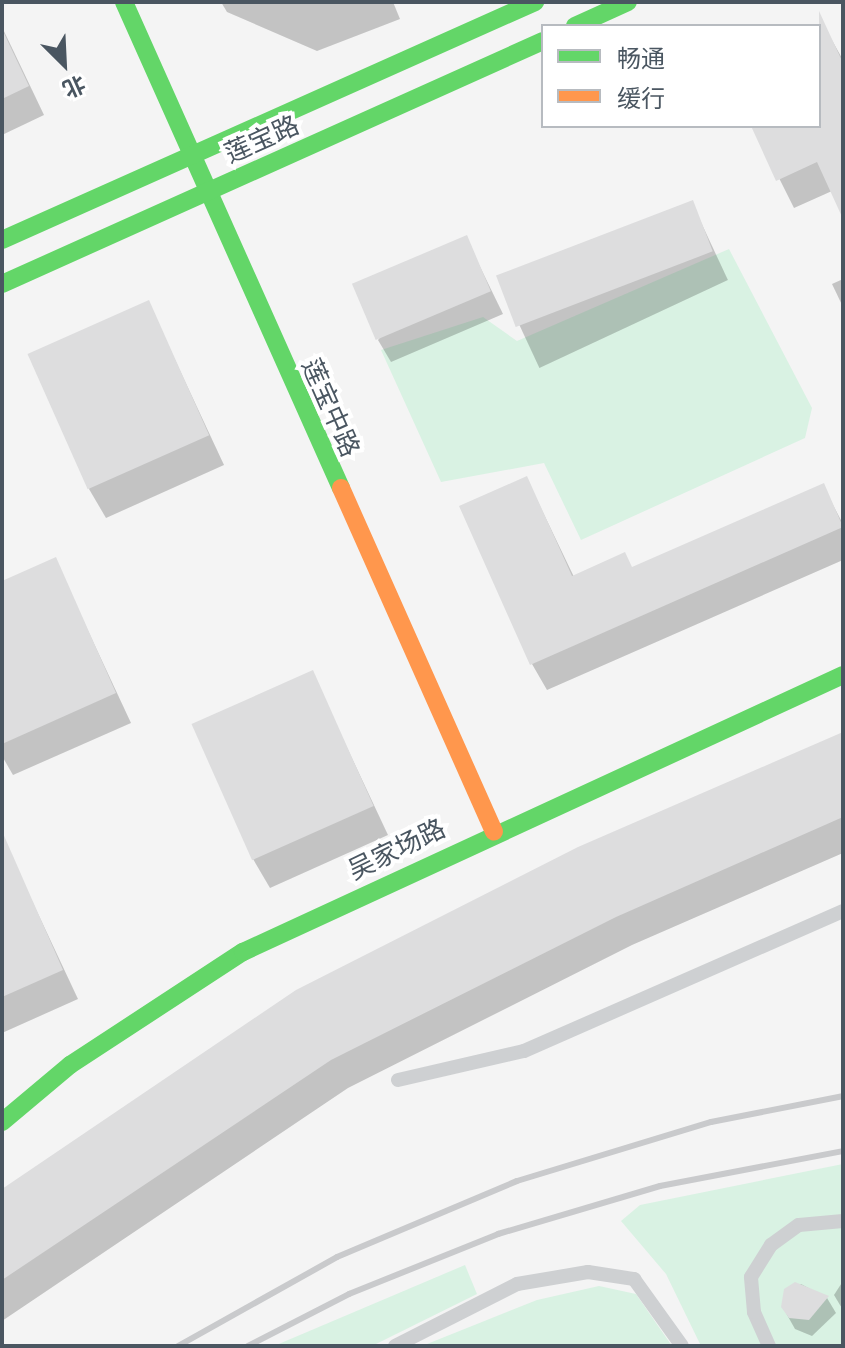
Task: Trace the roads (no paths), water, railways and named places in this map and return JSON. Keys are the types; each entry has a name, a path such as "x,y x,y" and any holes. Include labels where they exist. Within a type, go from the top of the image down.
{"street":[{"name":"莲宝中路","path":"124,2 204,195 494,832"},
{"name":"莲宝路","path":"2,240 535,2"},
{"path":"579,24 628,2"},
{"name":"莲宝路","path":"2,284 541,42"},
{"name":"吴家场路","path":"2,1122 70,1065 243,952 494,832 843,675"}],"lane":[{"path":"398,1080 524,1051 843,911"},
{"path":"765,1344 751,1277 771,1245 799,1225 843,1221"},
{"path":"395,1346 517,1284 588,1272 634,1279 682,1346"}],"railway":[{"path":"178,1346 337,1257 517,1181 711,1122 843,1096"},
{"path":"248,1346 349,1294 498,1234 660,1186 843,1151"}]}
